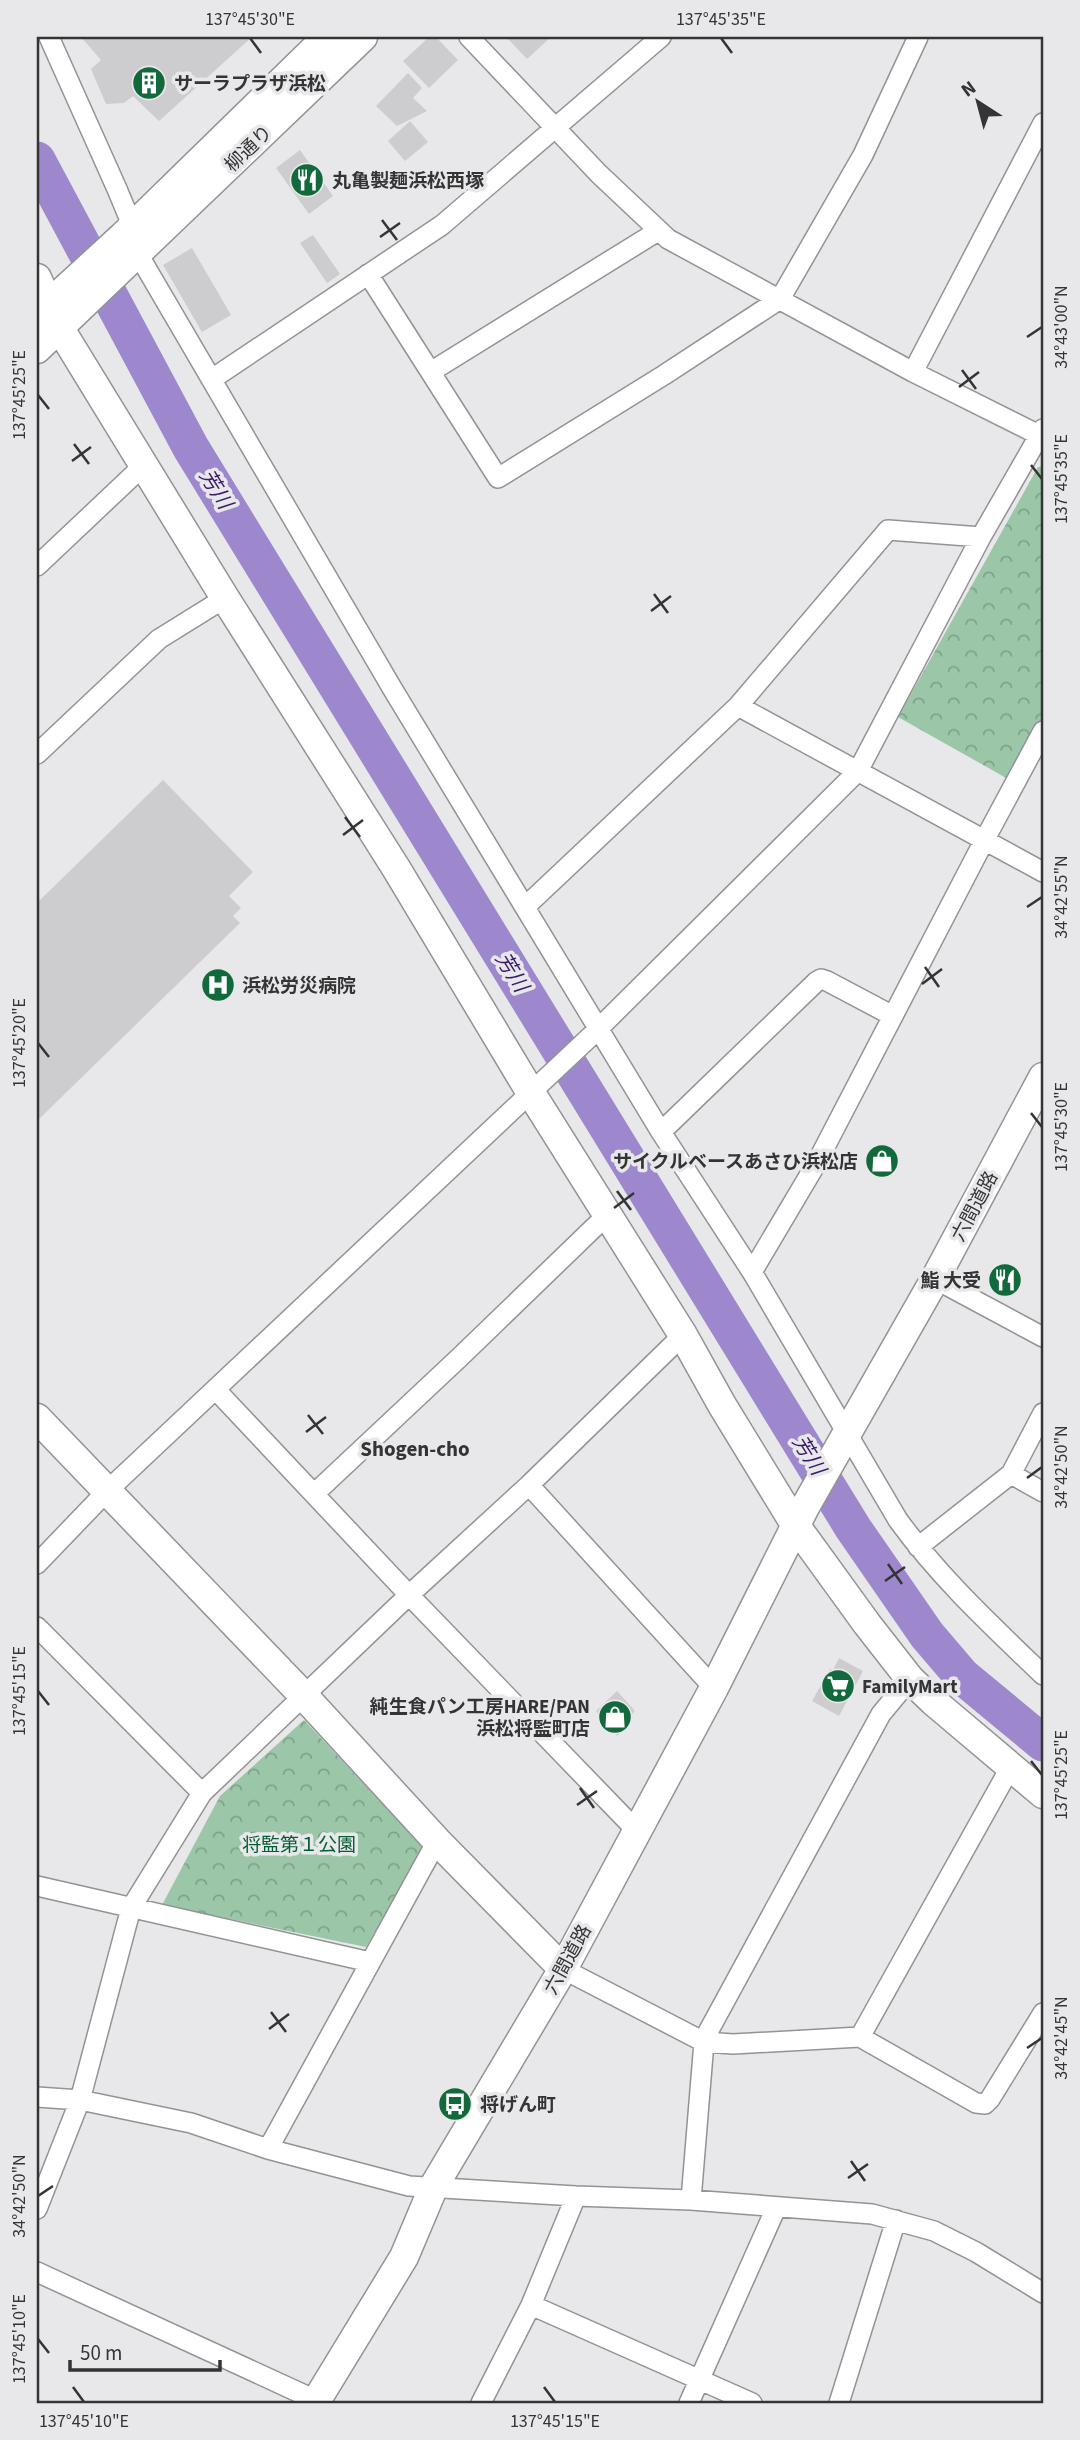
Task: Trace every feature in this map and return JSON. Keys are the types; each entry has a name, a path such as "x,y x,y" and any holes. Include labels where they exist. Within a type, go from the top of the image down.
{"street":[{"path":"49,37 131,244 393,688 526,906 596,1031 752,1272 825,1394 844,1439 898,1520 918,1547 967,1601 1043,1675"},
{"name":"柳通り","path":"131,244 327,37"},
{"name":"柳通り","path":"131,244 363,37"},
{"path":"37,1564 107,1492 596,1031 858,771 981,537 1042,434 914,372 668,239 554,128 469,37"},
{"path":"212,379 442,225 661,37"},
{"path":"368,274 498,478 780,299 863,155 918,37"},
{"path":"914,372 1043,123"},
{"path":"432,371 658,231"},
{"path":"37,349 55,311 131,244"},
{"path":"37,278 144,465 535,1088 607,1215 683,1335 722,1405 801,1516 867,1624 910,1679 1043,1794"},
{"path":"37,566 144,465"},
{"path":"526,906 738,706 888,530 981,537"},
{"path":"37,754 159,639 225,598"},
{"path":"738,706 1043,872"},
{"path":"752,1272 816,1164 1043,731"},
{"path":"661,1132 821,979 893,1016"},
{"name":"六間道路","path":"318,2402 404,2257 434,2186 563,1969 714,1688 801,1516 935,1279 1043,1077"},
{"path":"314,1494 607,1215"},
{"path":"935,1279 1043,1337"},
{"path":"37,2209 80,2099 131,1908 202,1793 409,1595 529,1485 683,1335"},
{"path":"216,1390 637,1831"},
{"path":"918,1547 1011,1474 1043,1413"},
{"path":"37,1418 304,1696 437,1841 563,1969 704,2042 733,2044 860,2037 976,2103 985,2104 1043,2013"},
{"path":"1011,1474 1043,1492"},
{"path":"529,1485 714,1688"},
{"path":"37,1627 202,1793"},
{"path":"691,2200 704,2042 881,1714 910,1679"},
{"path":"860,2037 1010,1768"},
{"path":"268,2149 437,1841"},
{"path":"37,1886 370,1962"},
{"path":"37,2097 80,2099 191,2123 268,2149 409,2186 691,2200 872,2214 945,2236 1043,2293"},
{"path":"481,2403 531,2305 576,2196"},
{"path":"689,2403 776,2208"},
{"path":"839,2403 896,2220"},
{"path":"37,2272 318,2402"},
{"path":"531,2305 752,2403"}],"green space":[{"path":"1043,466 1043,716 1008,779 898,717 1038,467"},
{"name":"将監第１公園","path":"304,1720 424,1848 366,1947 162,1905 220,1796"}],"building":[{"name":"サーラプラザ浜松","path":"81,37 252,37 159,121 133,96 124,103 106,104 91,69 101,60"},
{"path":"429,37 436,37 458,60 429,88 403,61"},
{"path":"506,37 551,37 527,59"},
{"path":"408,73 422,88 413,98 427,111 397,126 376,106"},
{"path":"410,121 428,142 405,161 388,141"},
{"path":"300,150 333,196 309,214 276,168"},
{"path":"313,235 340,274 327,283 300,243"},
{"path":"192,248 231,315 202,332 163,265"},
{"path":"163,780 253,872 229,896 241,908 233,916 240,923 37,1121 37,896 40,900"},
{"name":"FamilyMart","path":"839,1658 863,1671 839,1716 812,1701"},
{"name":"純生食パン工房HARE/PAN 浜松将監町店","path":"617,1691 635,1711 623,1723 627,1727 617,1736 596,1711"}],"waterway":[{"name":"芳川","path":"37,160 191,448 853,1528 927,1635 962,1676 1043,1743"}],"place":[{"name":"サーラプラザ浜松","path":"149,83"},
{"name":"丸亀製麺浜松西塚","path":"307,180"},
{"name":"浜松労災病院","path":"218,985"},
{"name":"サイクルベースあさひ浜松店","path":"882,1161"},
{"name":"鮨 大受","path":"1005,1280"},
{"name":"FamilyMart","path":"838,1686"},
{"name":"純生食パン工房HARE/PAN 浜松将監町店","path":"615,1717"},
{"name":"将げん町","path":"455,2104"}],"district":[{"name":"Shogen-cho","path":"415,1449"}]}
